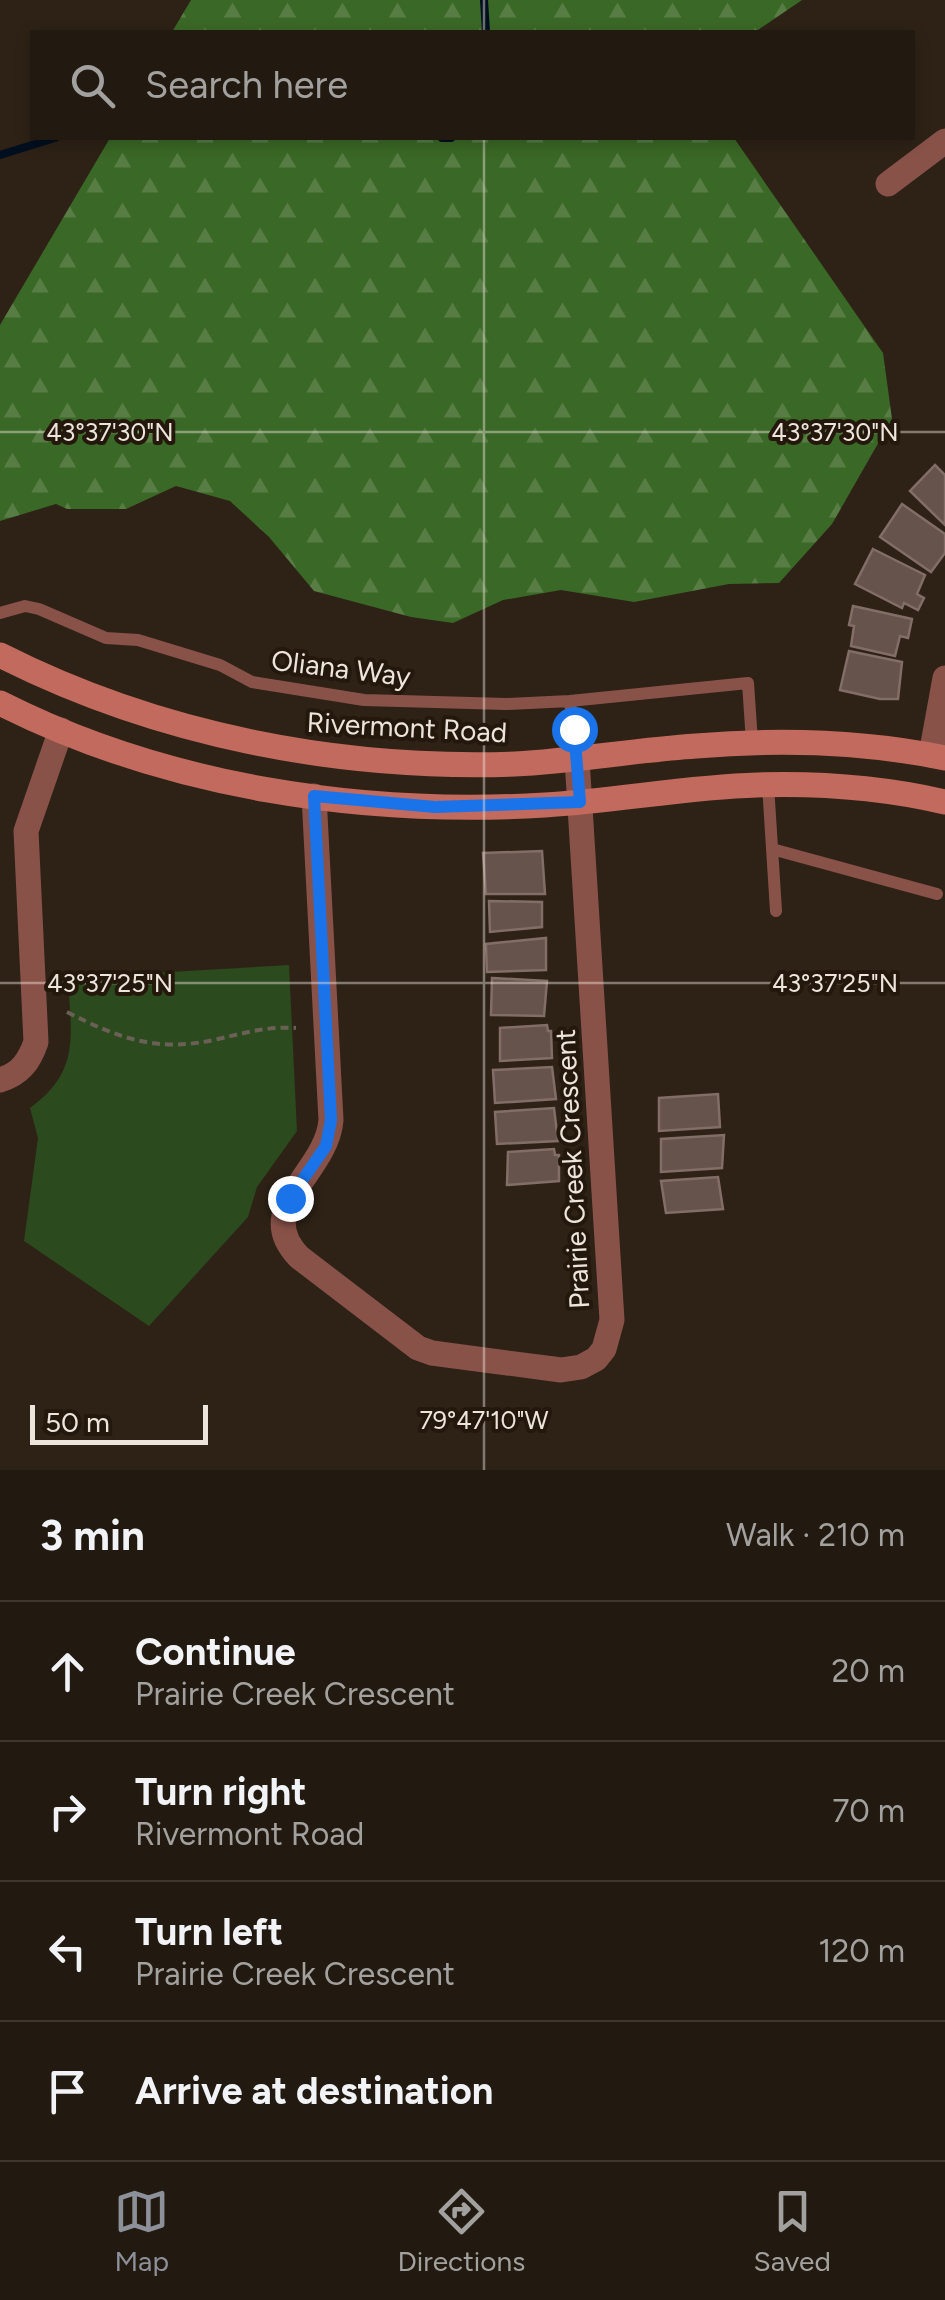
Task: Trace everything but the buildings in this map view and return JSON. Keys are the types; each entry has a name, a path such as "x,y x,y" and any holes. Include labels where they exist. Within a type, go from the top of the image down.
{"street":[{"path":"888,184 945,141"},
{"name":"Rivermont Road","path":"0,655 150,716 291,750 365,760 442,764 578,759 752,742 866,746 938,757"},
{"path":"938,757 945,678"},
{"path":"0,703 61,730 187,771 314,796 435,807 580,802 768,785 867,790 945,802"},
{"path":"0,1080 14,1076 36,1042 26,832 61,730"},
{"name":"Prairie Creek Crescent","path":"314,796 331,1120 326,1146 284,1210 285,1238 299,1258 418,1348 452,1357 561,1370 581,1367 596,1359 610,1336 612,1320 578,759"}],"lane":[{"name":"Oliana Way","path":"0,613 25,606 40,609 106,638 138,640 220,665 252,682 364,700 444,704 570,701 748,683 752,742"},
{"path":"570,701 578,759"},
{"path":"768,785 776,911"},
{"path":"772,849 937,894"}],"path":[{"path":"67,1012 134,1042 160,1046 185,1046 246,1032 296,1028"}],"green space":[{"path":"191,0 802,0 758,30 173,30"},
{"path":"109,140 735,140 883,353 892,419 832,524 779,583 729,584 634,602 561,590 503,600 453,623 411,617 314,591 269,537 230,501 176,486 126,509 67,509 56,504 0,521 0,325"},
{"path":"289,965 297,1131 257,1187 248,1217 149,1326 24,1241 38,1138 30,1108 58,1080 65,1066 71,1034 68,978"}],"waterway":[{"path":"484,0 486,30"},
{"path":"0,155 49,140"}],"route":[{"path":"290,1198 321,1156 331,1120 314,796 472,808 580,802 574,729"}]}
